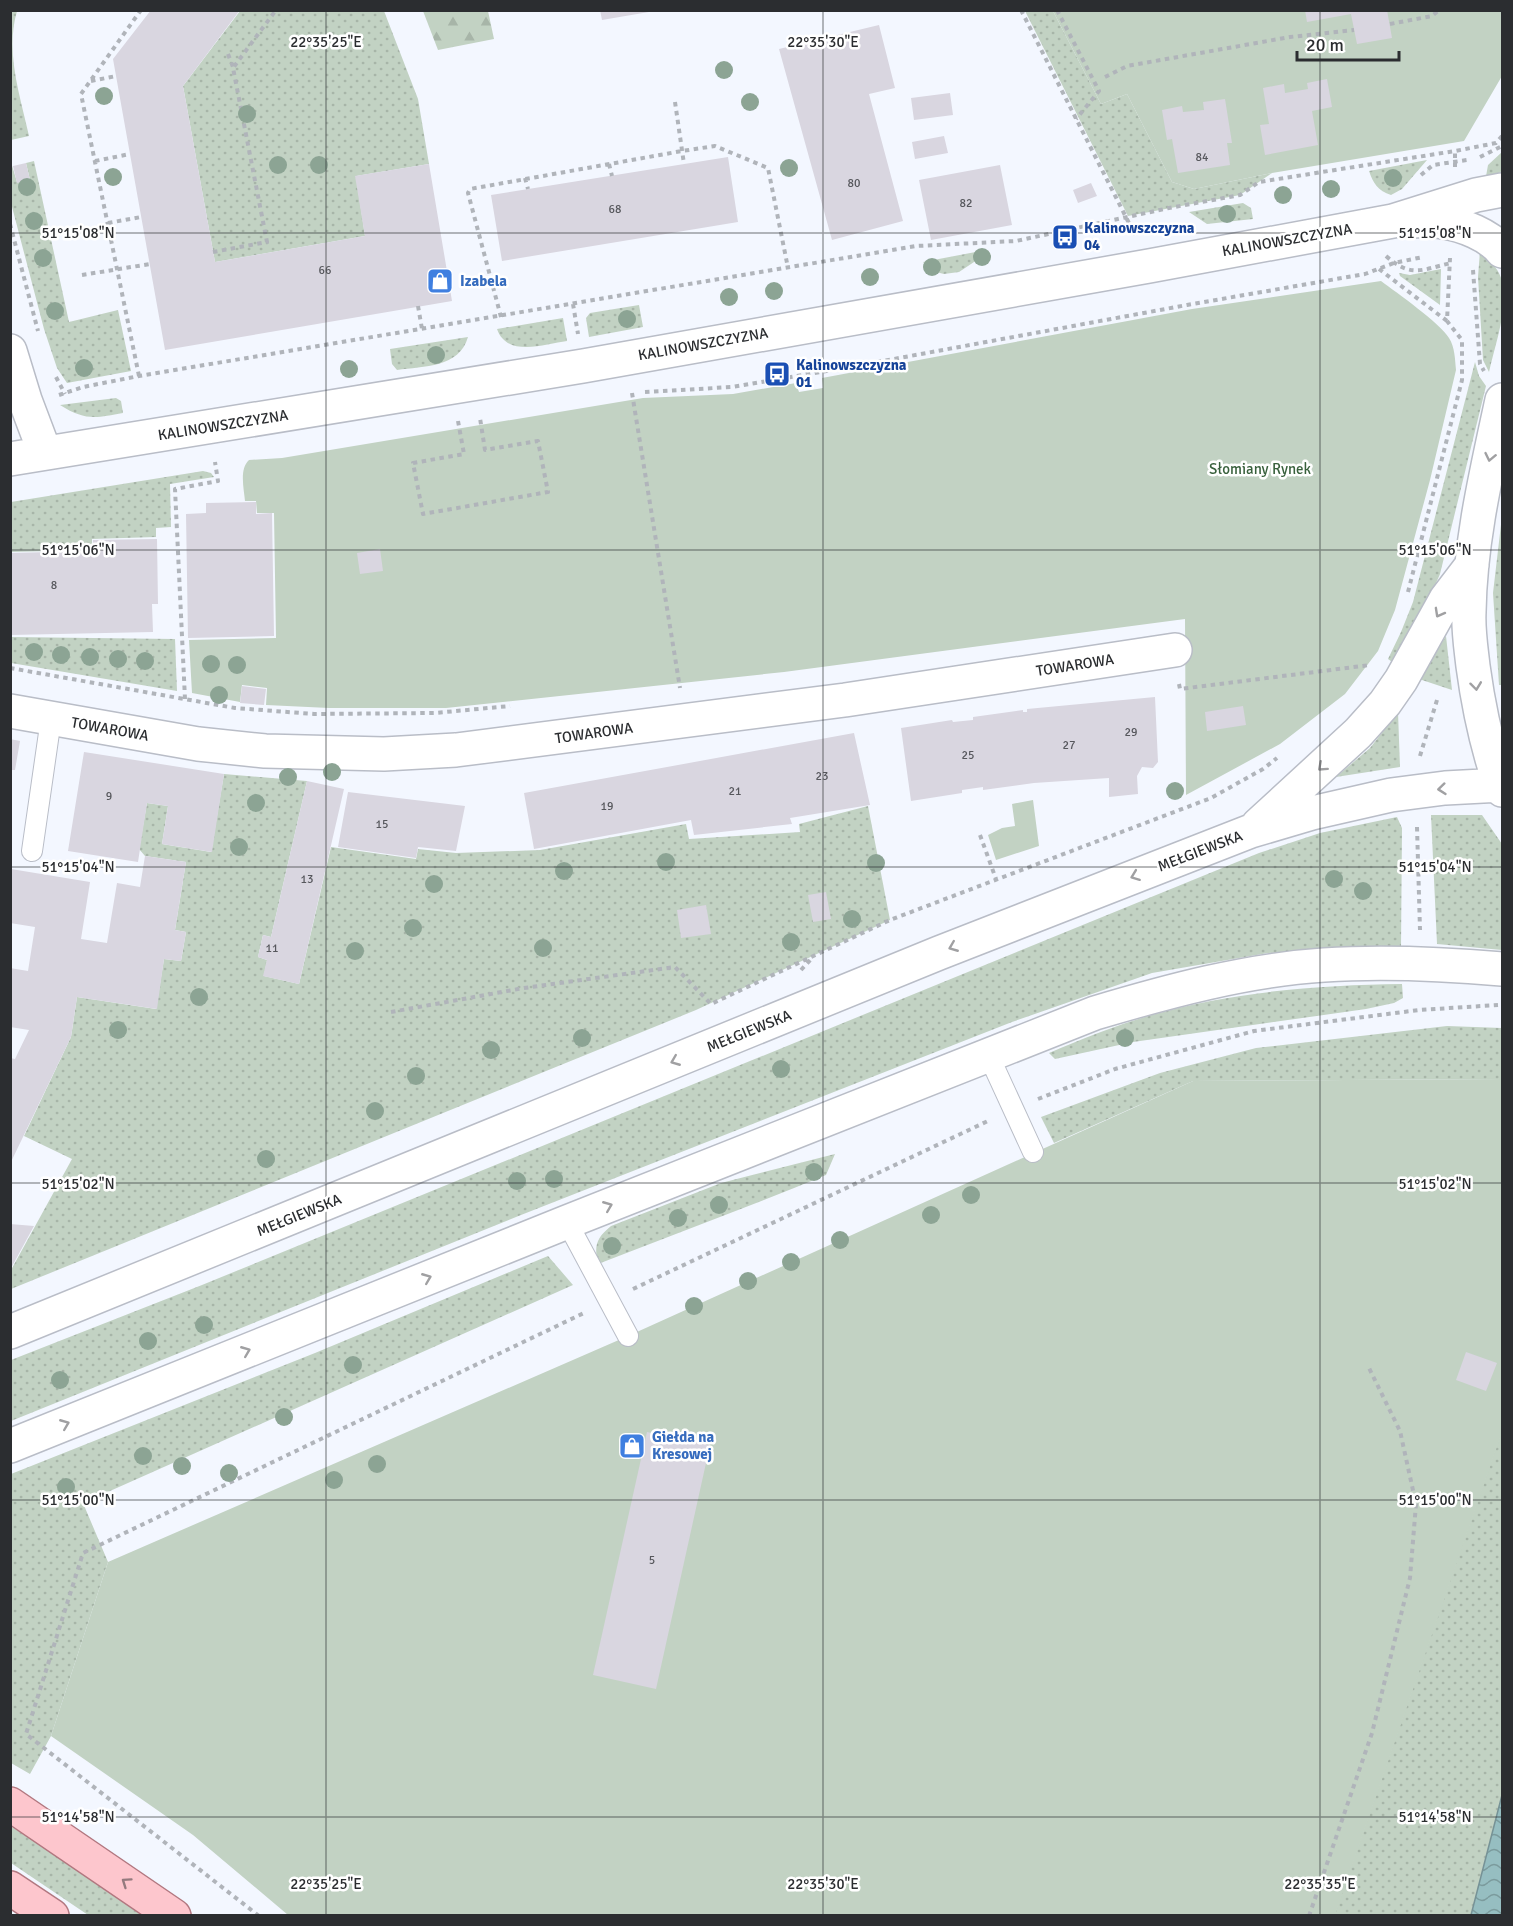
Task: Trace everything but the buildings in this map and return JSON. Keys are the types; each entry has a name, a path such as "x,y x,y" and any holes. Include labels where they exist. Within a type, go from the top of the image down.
{"main road":[{"name":"KALINOWSZCZYZNA","path":"10,459 572,368 1149,266 1393,221 1476,195 1503,190"},
{"name":"KALINOWSZCZYZNA","path":"1393,221 1442,221 1473,231 1497,244 1503,250"},
{"path":"10,351 45,453"},
{"path":"1502,786 1485,741 1478,701 1469,613 1472,565 1480,504 1503,400"},
{"path":"1251,831 1358,733 1385,703 1401,680 1446,599 1472,565"},
{"name":"TOWAROWA","path":"10,711 198,744 265,751 384,754 456,750 844,700 1175,650"},
{"name":"MEŁGIEWSKA","path":"10,1332 939,953 1251,831 1312,813 1391,795 1445,788 1502,786"},
{"path":"10,1446 1095,1013 1184,987 1323,965 1420,964 1503,969"},
{"path":"10,1804 119,1876 174,1916"},
{"path":"10,1888 52,1916"}],"lane":[{"path":"32,851 51,718"},
{"path":"988,1054 1033,1152"},
{"path":"567,1222 628,1336"}],"path":[{"path":"139,376 81,94 141,10"},
{"path":"233,68 276,10"},
{"path":"1021,10 1128,216 1149,266"},
{"path":"1057,10 1099,91 1076,119"},
{"path":"1431,10 1432,16"},
{"path":"1390,24 1432,16 1439,10"},
{"path":"1105,77 1126,66 1290,37 1354,30"},
{"path":"213,252 267,242 233,68 228,54"},
{"path":"91,81 116,76"},
{"path":"675,102 684,164"},
{"path":"52,396 83,387 139,376 916,246 1016,241 1128,216 1240,195 1258,182 1455,151 1497,143 1503,136"},
{"path":"501,316 468,193 470,189 682,151 715,146 768,168 788,268"},
{"path":"1478,158 1503,146"},
{"path":"95,161 130,154"},
{"path":"609,164 612,176"},
{"path":"525,178 528,189"},
{"path":"108,223 141,217"},
{"path":"10,224 40,337"},
{"path":"1447,321 1451,251"},
{"path":"1430,267 1461,260"},
{"path":"82,276 150,264"},
{"path":"1379,269 1447,321 1462,340 1462,380 1407,595"},
{"path":"1473,270 1480,364 1485,373"},
{"path":"573,304 578,335"},
{"path":"418,306 422,329"},
{"path":"51,369 65,394"},
{"path":"632,393 680,689 669,690"},
{"path":"458,422 464,454 413,462 423,514 548,492 538,441 485,450 480,418"},
{"path":"185,699 175,489 218,481 215,462"},
{"path":"1180,689 1379,664"},
{"path":"10,668 235,708 314,714 435,713 517,705"},
{"path":"1417,766 1437,700"},
{"path":"390,1012 524,988 675,967 711,1004 890,920 1211,798 1263,769 1282,754"},
{"path":"1417,827 1420,934"},
{"path":"980,835 996,879"},
{"path":"259,1916 26,1734 83,1553 1013,1109 1115,1069 1254,1031 1419,1010 1503,1005"},
{"path":"1309,1916 1372,1733 1410,1578 1416,1504 1400,1431 1369,1368"}],"green space":[{"path":"10,11 17,11 13,58 29,136 11,140"},
{"path":"240,11 384,11 418,99 429,164 356,176 365,236 215,262 183,86"},
{"path":"423,11 488,11 494,39 438,50"},
{"path":"1025,11 1053,11 1101,104 1127,94 1172,182 1194,189 1272,173 1240,195 1128,216"},
{"path":"1053,11 1502,11 1502,76 1464,141 1272,173 1194,189 1172,182 1127,94 1101,104"},
{"path":"1502,152 1502,171 1485,182 1488,165"},
{"path":"10,159 17,182 30,180 26,163 34,161 69,322 118,310 131,371 67,383 57,368 44,329 11,203"},
{"path":"1427,160 1402,189 1391,195 1377,186 1369,171"},
{"path":"1243,203 1251,208 1253,219 1207,224 1189,212"},
{"path":"986,250 991,257 977,260 959,272 944,274 932,271 923,262"},
{"path":"1480,251 1499,273 1503,293 1500,328 1489,372 1483,360 1478,277"},
{"path":"1441,269 1440,305 1399,273 1410,275"},
{"name":"Słomiany Rynek","path":"1381,281 1418,308 1444,332 1452,345 1456,370 1430,480 1395,610 1378,651 1345,694 1280,744 1186,795 1185,619 784,672 446,708 329,708 266,705 267,688 242,685 240,702 192,693 189,640 276,638 274,513 257,513 256,501 245,501 243,474 249,460 282,458 643,398 733,394 796,383 799,392 823,388 822,378 1192,309"},
{"path":"639,305 643,327 589,337 586,318 590,313"},
{"path":"563,318 567,341 528,347 518,346 509,344 497,329"},
{"path":"468,337 457,355 439,364 397,370 392,364 390,349"},
{"path":"1475,362 1479,376 1486,386 1440,574 1420,620 1395,664 1388,659 1413,602"},
{"path":"116,398 121,401 123,413 91,417 77,414 60,405"},
{"path":"203,471 211,473 214,477 170,484 171,527 156,528 156,537 92,539 92,550 11,552 11,502"},
{"path":"1502,516 1502,685 1499,685 1493,593"},
{"path":"1446,636 1452,690 1419,679"},
{"path":"11,637 175,639 177,691 11,663"},
{"path":"1398,712 1400,767 1336,777 1370,748"},
{"path":"224,774 307,781 271,937 263,935 258,957 267,960 264,976 299,984 331,847 416,859 418,849 456,853 540,850 686,824 689,839 800,832 799,824 868,806 890,920 696,1010 11,1289 11,1270 72,1159 24,1136 71,1037 77,997 156,1009 164,959 181,961 186,932 175,930 186,862 145,856 139,849 147,803 168,806 162,844 211,852"},
{"path":"1033,800 1039,846 996,860 988,835 1002,828 1015,826 1012,804"},
{"path":"1431,815 1482,815 1502,844 1502,950 1437,944"},
{"path":"1397,817 1402,828 1401,948 1268,953 1152,973 1012,1022 521,1215 11,1421 11,1360 202,1285 1259,853 1320,833"},
{"path":"1402,984 1403,998 1394,1003 1366,1009 1133,1042 1055,1059 1049,1053 1135,1020 1210,1001 1306,988"},
{"path":"1447,1026 1502,1028 1502,1079 1193,1081 1054,1143 1041,1117 1160,1073 1256,1048"},
{"path":"1502,1079 1502,1432 1335,1915 288,1915 193,1835 51,1736 108,1562 628,1336 1193,1081"},
{"path":"835,1154 826,1175 598,1264 597,1243 602,1234 611,1226 721,1183"},
{"path":"548,1256 573,1285 83,1503 108,1562 51,1736 30,1774 11,1763 11,1474 315,1353"},
{"path":"1502,1430 1502,1795 1471,1915 1334,1916"},
{"path":"10,1826 63,1859 141,1915 88,1915 11,1863"}],"water":[{"path":"1502,1795 1502,1915 1471,1915"}],"place":[{"name":"Kalinowszczyzna 04","path":"1065,237"},
{"name":"Izabela","path":"440,281"},
{"name":"Kalinowszczyzna 01","path":"777,374"},
{"name":"Giełda na Kresowej","path":"632,1446"}]}
